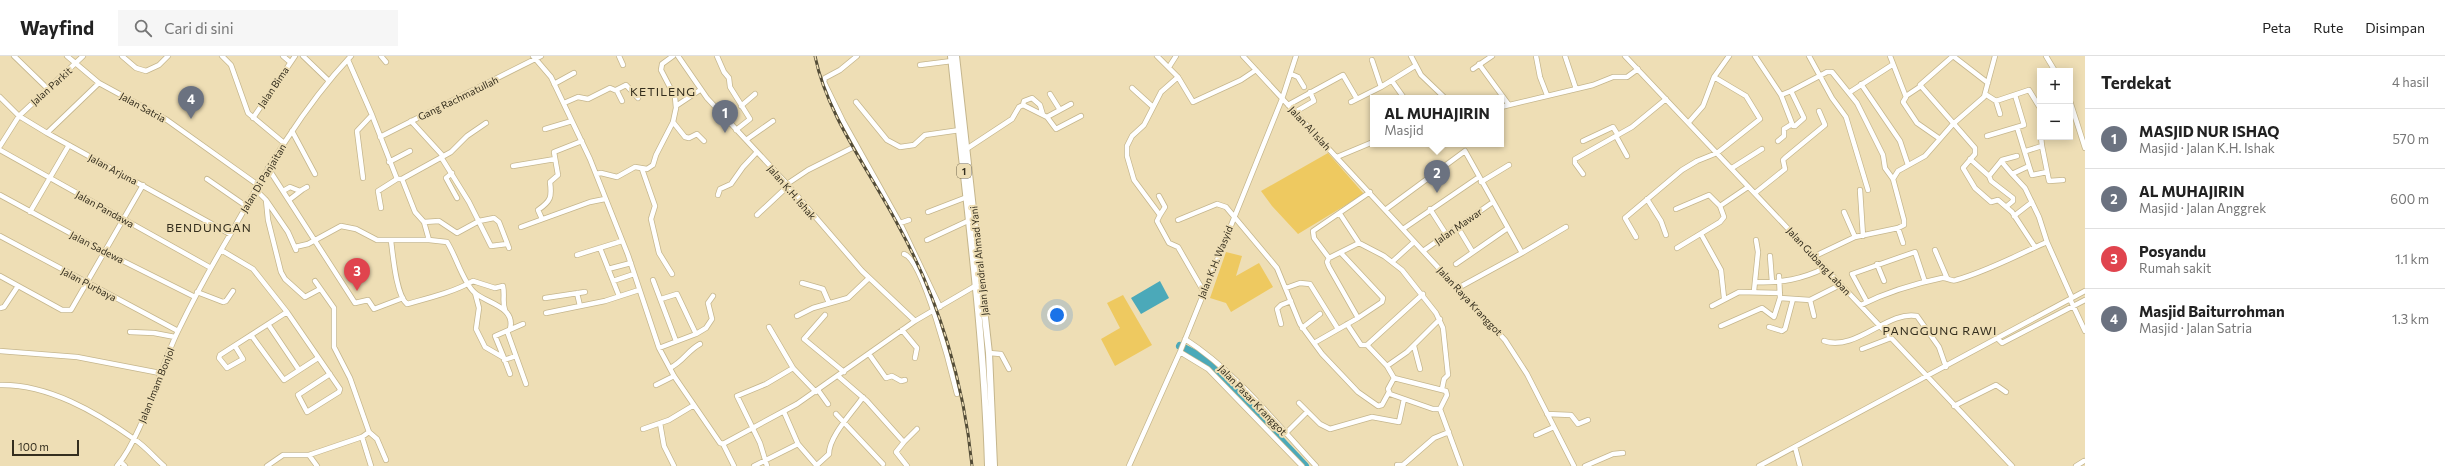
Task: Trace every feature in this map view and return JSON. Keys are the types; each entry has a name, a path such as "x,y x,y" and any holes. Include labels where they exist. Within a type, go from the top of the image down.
{"highway":[{"name":"Jalan Jendral Ahmad Yani","path":"953,58 970,220 986,406 988,466"},
{"name":"Jalan Jendral Ahmad Yani","path":"953,58 968,148 989,353 994,466"},
{"path":"975,286 982,285"}],"street":[{"path":"14,56 48,88"},
{"name":"Jalan Satria","path":"67,56 99,83 168,120 257,187 295,248 315,240"},
{"name":"Jalan Parkit","path":"0,146 19,116 83,56"},
{"path":"122,56 136,68 146,71 159,65 168,56"},
{"name":"Jalan Bima","path":"222,56 231,65 245,107 253,118 284,143"},
{"path":"283,56 290,62"},
{"name":"Jalan Bima","path":"253,118 295,56"},
{"path":"303,56 329,81"},
{"path":"381,56 386,62"},
{"name":"Gang Rachmatullah","path":"380,137 534,58 541,56"},
{"path":"619,56 623,65"},
{"path":"596,174 603,173 617,177 635,168 642,169 653,165 656,155 673,122 676,106 675,97 661,70 662,64 673,56"},
{"name":"Jalan K.H. Ishak","path":"678,56 700,90 869,278 915,321"},
{"path":"717,56 724,72 729,78 730,87 750,119 736,130"},
{"path":"857,56 840,70 825,78 824,82 843,121 900,222 940,306"},
{"path":"1157,56 1178,77 1193,102 1241,80 1256,70"},
{"path":"1169,67 1176,56"},
{"name":"Jalan Al Islah","path":"1244,56 1337,157"},
{"name":"Jalan K.H. Wasyid","path":"1129,466 1204,292 1282,99 1296,56"},
{"path":"1411,56 1415,66 1442,95"},
{"path":"1473,69 1492,56"},
{"path":"1536,56 1540,77 1547,95"},
{"path":"1565,56 1576,89"},
{"name":"Jalan Gubang Laban","path":"1625,56 1689,122 1815,256 1840,285 1861,305 1954,406 2012,466"},
{"path":"1689,122 1703,106 1714,77 1729,56"},
{"path":"1755,56 1781,95 1792,124"},
{"path":"1810,56 1820,76 1846,117 1868,190"},
{"path":"1890,56 1892,65 1906,96"},
{"path":"1940,139 1915,122 1903,102 1906,96 1921,86 1921,83 1953,56 1988,83"},
{"path":"1893,179 1898,171 1925,156 1953,124 1985,94 1995,56"},
{"path":"2046,56 2053,68"},
{"path":"1374,57 1381,87"},
{"path":"349,58 389,162 415,212 424,222 429,240"},
{"name":"Jalan Di Panjaitan","path":"178,331 196,294 268,168 292,131 329,81 349,58"},
{"path":"534,58 554,84 582,141 631,264 659,348 674,376 718,441 723,444 734,466"},
{"path":"920,65 953,58"},
{"path":"1479,64 1498,95"},
{"path":"1850,92 1892,65"},
{"path":"1351,102 1392,81 1415,66"},
{"path":"1505,106 1593,85 1613,77 1626,77 1638,69"},
{"path":"1781,95 1827,72 1832,72 1850,92 1884,155 1887,172 1893,179 1905,223 1898,228 1854,237 1815,256"},
{"path":"554,84 574,74"},
{"path":"1291,74 1298,77 1304,87"},
{"path":"1288,105 1343,75 1357,99"},
{"path":"1160,215 1134,180 1127,151 1130,139 1144,125 1161,92 1178,77"},
{"path":"1636,237 1624,219 1646,198 1692,163 1717,153 1760,119 1746,96 1714,77"},
{"path":"1392,81 1402,95"},
{"path":"47,133 99,83"},
{"path":"1862,84 1900,141 1908,165"},
{"path":"616,90 626,85 638,98"},
{"path":"1921,86 1975,148 1975,154 1963,169 1975,188 1990,202 1998,200 2007,206 2035,247"},
{"path":"564,103 578,97 588,99 610,88 616,90 622,101"},
{"path":"1132,88 1154,107"},
{"path":"676,106 700,90"},
{"path":"1996,101 2028,90 2037,104"},
{"path":"1778,141 1784,136 1784,129 1792,124 1795,126 1804,118 1791,91"},
{"path":"1295,112 1314,101 1310,92"},
{"path":"741,106 755,94"},
{"path":"1050,94 1060,110"},
{"path":"1985,94 1996,101 2000,114"},
{"path":"1987,136 2024,124 2015,95"},
{"name":"Jalan Arjuna","path":"0,97 19,116 47,133 230,234"},
{"path":"968,148 1012,119 1017,108 1023,105 1024,101 1032,98 1040,105 1045,116 1056,129 1081,116"},
{"path":"1583,174 1575,163 1575,159 1636,124 1666,99"},
{"path":"856,102 887,140 894,146 909,146 925,135 960,130"},
{"path":"1023,105 1045,116 1071,104"},
{"path":"2071,104 2085,148"},
{"path":"1755,193 1785,169 1783,160 1785,158 1825,125 1819,111"},
{"path":"363,178 357,131 372,115"},
{"path":"411,121 442,157 479,220 492,247 508,246 496,220 479,220 456,233 439,221 424,222"},
{"path":"746,140 773,121"},
{"path":"545,129 572,122"},
{"path":"673,122 685,137 689,138 697,134 704,141"},
{"path":"381,208 378,191 442,157 486,123"},
{"path":"1583,141 1613,126 1627,156"},
{"path":"2017,127 2026,151 2032,175 2047,172"},
{"path":"292,131 315,174"},
{"path":"2041,140 2050,182 2063,180"},
{"path":"542,219 538,210 550,201 552,194 550,182 558,176 555,159 556,151 582,141"},
{"path":"1337,157 1370,143"},
{"path":"30,212 69,145"},
{"path":"2026,151 2042,146"},
{"path":"757,215 787,185 808,170 852,148"},
{"path":"1732,168 1762,148"},
{"name":"Jalan Pandawa","path":"0,150 212,268"},
{"path":"389,162 410,151"},
{"path":"1386,210 1463,151 1466,152 1480,180 1522,253"},
{"path":"718,194 720,189 731,184 742,167 757,152"},
{"path":"1989,176 2002,161 2017,156"},
{"name":"Jalan Raya Kranggot","path":"1337,157 1510,345 1574,466"},
{"path":"513,166 555,159"},
{"path":"1970,160 1989,176 1990,181 2013,198 2013,201 2007,206"},
{"path":"2002,161 2025,188 2032,202 2047,242 2085,332"},
{"path":"1403,230 1430,209 1509,165"},
{"path":"2012,174 2029,166"},
{"path":"268,168 355,303 368,300 374,308 403,298"},
{"path":"642,169 656,206 651,219 659,253 672,274"},
{"path":"452,173 446,178 457,198"},
{"path":"207,179 246,206"},
{"path":"0,276 66,311 71,310 143,185"},
{"path":"1720,206 1748,186"},
{"path":"283,191 291,187 304,189 289,200"},
{"path":"1860,190 1864,236"},
{"path":"1329,258 1314,238 1313,231 1340,214 1370,192"},
{"name":"Jalan Sadewa","path":"0,195 105,252 196,294 225,302 233,291"},
{"path":"1676,209 1709,195 1720,206 1723,214 1723,219 1677,248"},
{"path":"1159,196 1165,206 1157,220 1168,242 1178,247 1204,292"},
{"path":"928,212 967,197"},
{"path":"1646,198 1661,221 1666,235"},
{"path":"521,227 590,202 605,199"},
{"path":"266,200 268,220 281,272 286,279 307,297 320,288"},
{"name":"Jalan Mawar","path":"1423,251 1493,202"},
{"path":"2014,216 2032,202"},
{"path":"1178,220 1217,204 1223,205 1234,215 1277,268 1302,328 1358,392 1378,406 1382,405 1394,378"},
{"path":"1430,209 1446,234"},
{"path":"1844,212 1854,237"},
{"path":"1340,214 1358,243 1392,262 1423,294 1440,319 1448,374 1444,379 1442,389"},
{"path":"900,222 909,220"},
{"path":"927,240 970,220"},
{"path":"315,240 341,226 356,229 377,240 429,240 447,242 475,294 479,308 476,330 485,347 504,359 516,356"},
{"path":"1457,226 1472,251"},
{"path":"1458,288 1566,227"},
{"path":"1456,264 1472,251 1508,228"},
{"path":"1898,228 1903,243"},
{"path":"1701,234 1721,270 1724,298"},
{"name":"Jalan Purbaya","path":"0,236 178,331"},
{"path":"1754,291 1756,282 1756,240"},
{"path":"391,241 403,298 407,304 469,285 473,281 495,288 503,286 506,294 503,303 511,323 509,330 526,384"},
{"path":"577,255 622,241"},
{"path":"1392,262 1414,242"},
{"path":"1861,305 1894,290 1946,278 1956,280 1989,268 2047,242"},
{"path":"1329,258 1358,243"},
{"path":"600,248 614,280 619,296"},
{"path":"221,250 253,269 287,312 330,374 340,391 307,412 298,396 330,374"},
{"path":"1935,250 1946,278"},
{"path":"1867,302 1852,274 1877,264 1915,252 1925,282"},
{"path":"1314,343 1358,318 1382,302 1383,298 1341,253"},
{"path":"904,254 910,257 921,279 945,346 957,394"},
{"path":"1770,256 1772,282"},
{"path":"1329,258 1327,262 1358,318"},
{"path":"608,269 631,264"},
{"path":"1877,264 1884,281"},
{"path":"1756,282 1780,282 1804,278 1825,268"},
{"path":"614,280 634,274"},
{"path":"1721,326 1762,308 1774,317 1780,295 1779,276"},
{"path":"797,316 829,303 851,297 869,278"},
{"path":"653,280 676,341"},
{"path":"315,281 334,308 334,347 352,384 370,432 377,439 386,460"},
{"path":"802,283 823,288 829,303"},
{"path":"1286,288 1300,283 1308,283 1338,329"},
{"path":"1712,306 1724,298 1739,292 1754,291 1780,295 1793,299 1810,300 1840,285"},
{"path":"0,308 4,306 18,286"},
{"path":"723,444 784,412 817,391 915,321 975,286"},
{"path":"546,313 580,306 639,290"},
{"path":"1997,338 2002,343 2072,302 2085,291"},
{"path":"545,298 585,292"},
{"path":"577,293 580,306"},
{"path":"475,294 505,310"},
{"path":"661,299 672,294 676,294 696,334"},
{"path":"1347,324 1361,346 1367,345 1423,294"},
{"path":"659,348 696,334 706,328 712,319 708,303 713,296"},
{"path":"1769,327 1782,331 1785,329 1793,299"},
{"path":"1810,300 1814,316"},
{"path":"1759,466 1946,367 1997,338 2072,302 2085,300"},
{"path":"1281,324 1278,309 1281,305 1291,302"},
{"path":"235,346 243,359 227,368 219,356 287,312"},
{"path":"1302,328 1320,314"},
{"path":"825,315 804,339 844,372"},
{"path":"1824,341 1843,341 1906,315 1917,316 1939,346 1946,367"},
{"path":"1387,366 1414,346 1440,319"},
{"path":"268,324 299,370"},
{"path":"510,374 495,336 523,324"},
{"path":"769,327 793,368 828,404"},
{"path":"902,330 917,348 915,358"},
{"name":"Jalan Imam Bonjol","path":"119,464 134,439 178,331"},
{"path":"130,332 154,333 175,337"},
{"path":"251,335 282,380 285,380 318,358"},
{"path":"1862,349 1891,338"},
{"name":"Jalan Pasar Kranggot","path":"1184,341 1211,358 1286,433 1316,466"},
{"path":"670,368 681,362 690,350 700,344"},
{"path":"1367,345 1387,366 1394,378 1446,391 1447,394 1440,409 1461,466"},
{"path":"1414,346 1420,369"},
{"name":"Jalan Pasar Kranggot","path":"1180,350 1208,368 1302,466"},
{"path":"0,351 77,357 160,373"},
{"path":"989,353 1001,354 1009,369"},
{"path":"869,354 886,378 892,376 901,381 905,380"},
{"path":"766,464 753,429 737,396 766,384 793,368"},
{"path":"656,385 674,376"},
{"path":"838,376 863,397 904,442"},
{"path":"0,385 13,384 53,394 94,415 134,439 164,466"},
{"path":"1954,406 1996,385 2006,392"},
{"path":"1389,392 1433,409 1440,409"},
{"path":"784,412 798,444 816,466 829,454 829,449 845,422 863,397"},
{"path":"1299,403 1307,412 1330,429 1372,417 1399,422 1404,399"},
{"path":"643,430 694,405"},
{"path":"1286,433 1307,412"},
{"path":"836,414 883,464"},
{"path":"1547,414 1571,415 1578,424 1588,420"},
{"path":"660,423 664,446 674,466"},
{"path":"1536,434 1554,427"},
{"path":"907,466 896,452 917,429"},
{"path":"267,466 283,455 309,455 362,437 370,432"},
{"path":"1397,465 1403,465 1434,438 1449,432"},
{"path":"362,437 371,466"},
{"path":"754,466 766,464 798,444"},
{"path":"1795,447 1800,466"},
{"path":"1586,466 1613,454 1623,453"},
{"path":"309,455 317,466"},
{"path":"2076,466 2084,461"},
{"path":"119,464 125,466"}],"shaded area":[{"path":"1328,153 1364,194 1298,234 1272,206 1261,191"},
{"path":"1226,252 1242,256 1236,276 1259,263 1273,287 1231,312 1226,303 1210,298"},
{"path":"1123,295 1152,345 1115,366 1101,339 1120,328 1107,303"}],"water":[{"path":"1160,281 1169,298 1141,314 1131,298"}],"waterway":[{"path":"1180,346 1203,358 1305,466"}],"railway":[{"path":"815,56 821,78 839,122 899,227 926,283 938,313 948,343 963,404 972,466"}],"place":[{"name":"Masjid Baiturrohman","path":"191,119"},
{"name":"MASJID NUR ISHAQ","path":"725,133"},
{"name":"AL MUHAJIRIN","path":"1437,193"},
{"name":"Posyandu","path":"357,291"}],"district":[{"name":"KETILENG","path":"663,91"},
{"name":"BENDUNGAN","path":"209,227"},
{"name":"PANGGUNG RAWI","path":"1940,330"}]}
